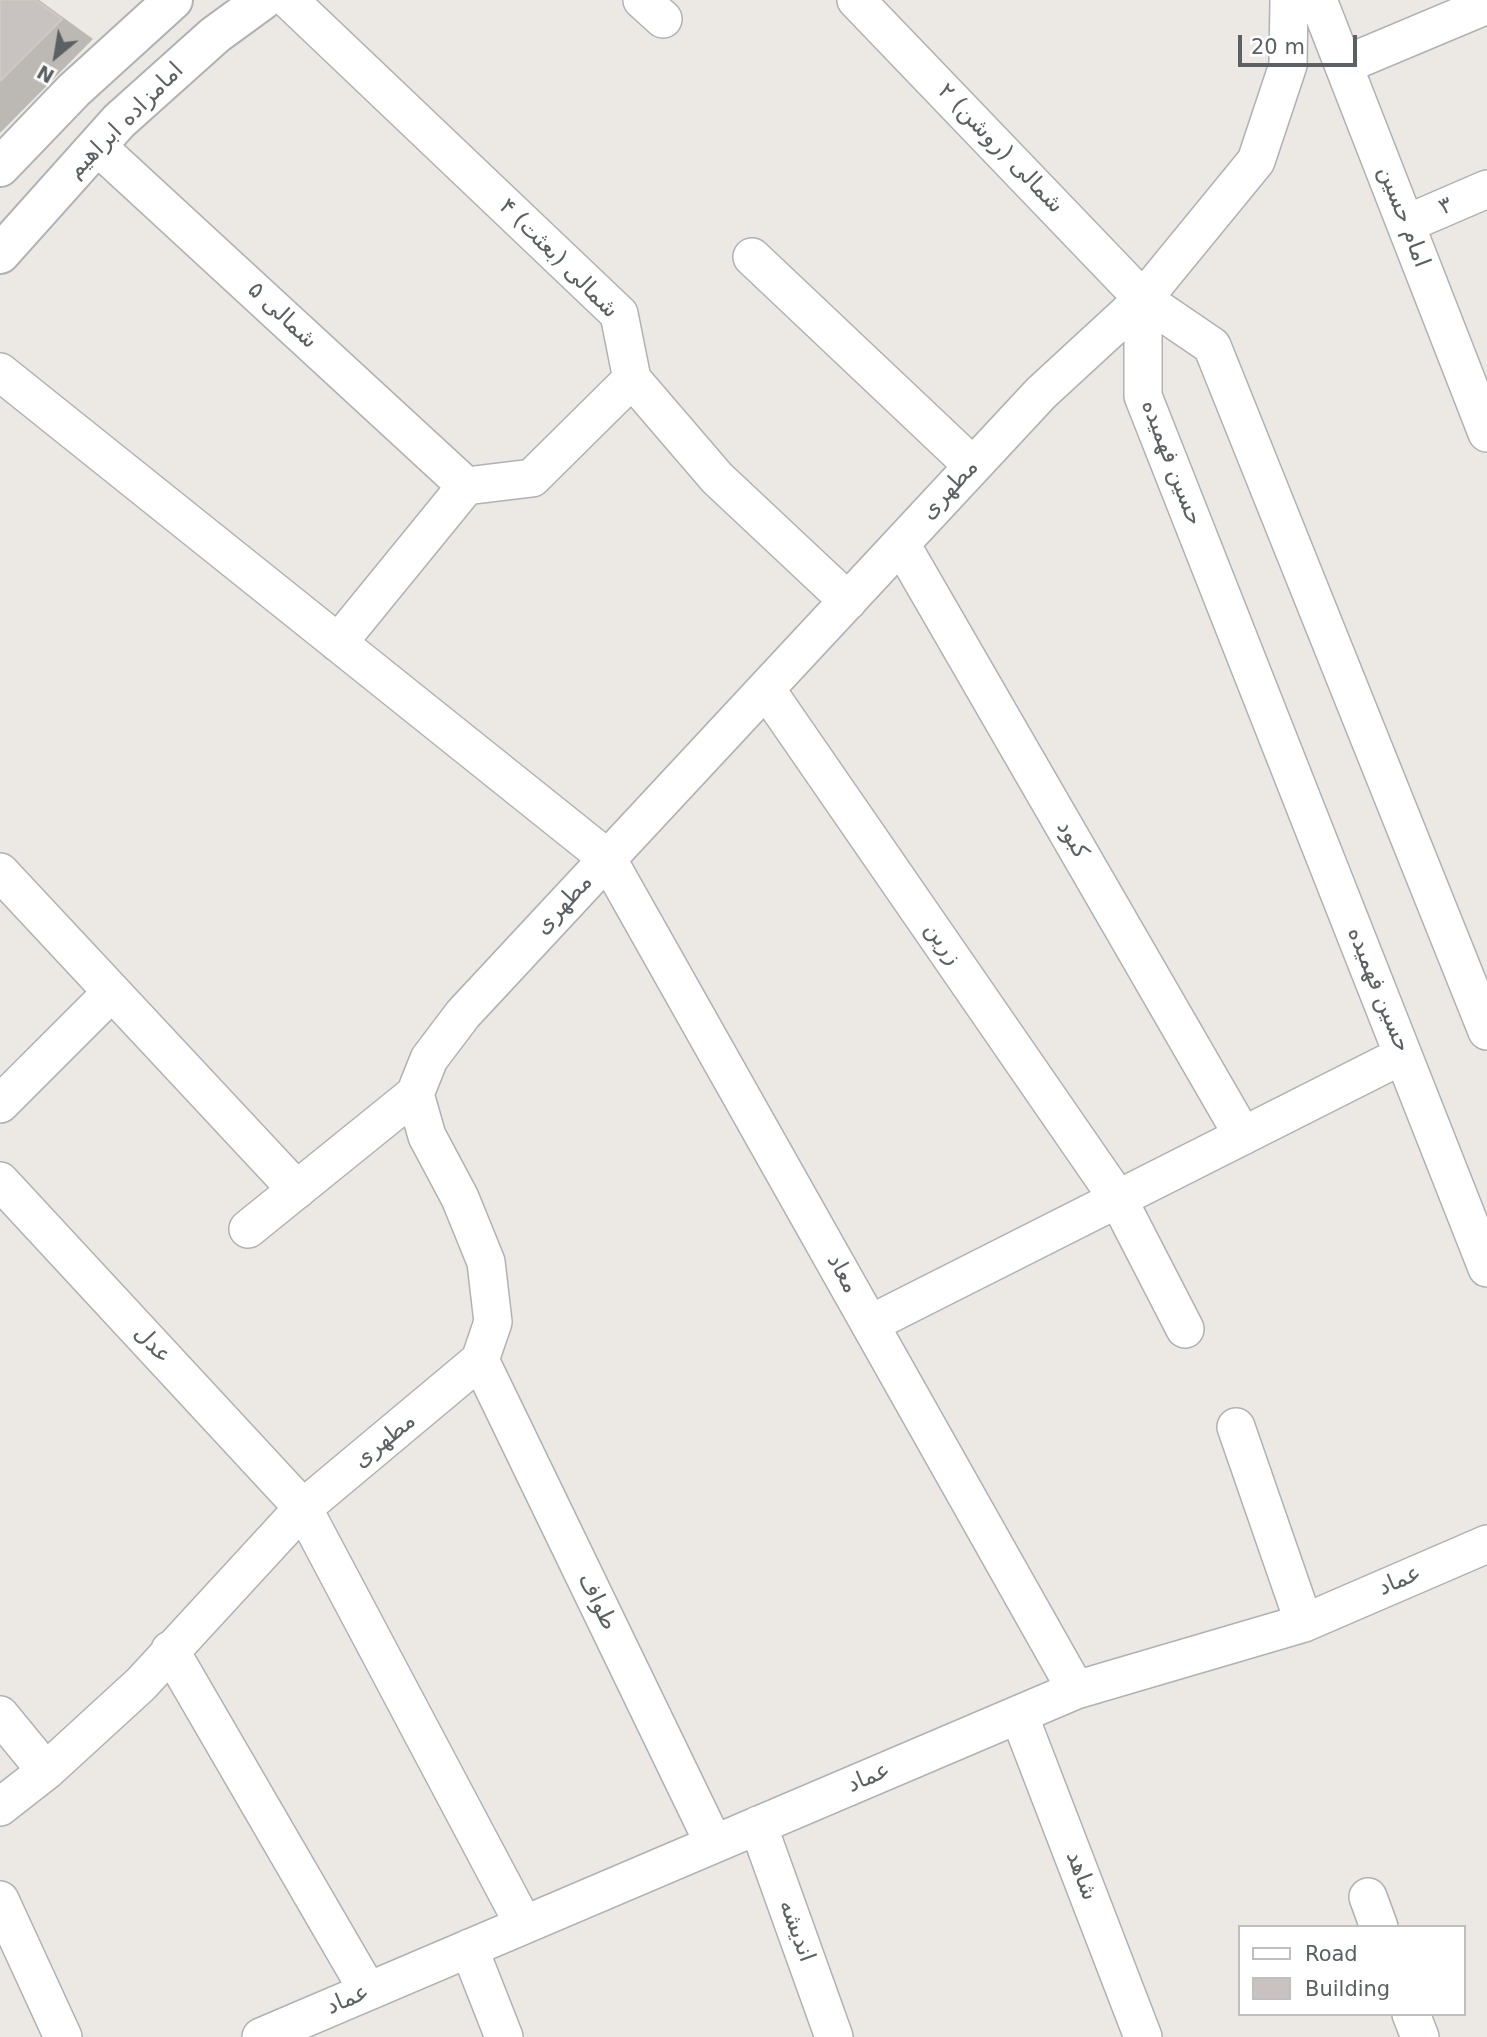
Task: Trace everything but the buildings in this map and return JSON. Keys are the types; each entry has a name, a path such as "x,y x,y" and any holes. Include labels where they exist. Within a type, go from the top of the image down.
{"street":[{"path":"0,167 74,90 173,0"},
{"name":"امامزاده ابراهیم","path":"0,254 119,121 215,35 263,0"},
{"name":"۴ شمالی (بعثت)","path":"289,0 619,314 632,379 717,478 848,601"},
{"name":"۲ شمالی (روشن)","path":"856,0 1143,299"},
{"name":"مطهری","path":"415,1094 429,1059 463,1014 1041,393 1143,299 1256,161 1288,65 1289,0"},
{"name":"امام حسین","path":"1318,0 1406,224 1479,389 1487,433"},
{"path":"1344,65 1487,5"},
{"name":"۵ شمالی","path":"97,146 466,486"},
{"name":"۳","path":"1406,224 1487,189"},
{"path":"752,257 973,466"},
{"path":"1143,299 1212,346 1487,1031"},
{"name":"حسین فهمیده","path":"1143,299 1143,396 1487,1268"},
{"path":"0,372 607,858"},
{"path":"338,643 466,486 532,478 632,379"},
{"name":"کبود","path":"901,544 1242,1136"},
{"name":"زرین","path":"765,689 1118,1199 1185,1329"},
{"name":"معاد","path":"607,858 1076,1690"},
{"path":"0,872 297,1190"},
{"path":"0,1104 113,992"},
{"path":"870,1324 1403,1055"},
{"path":"248,1229 415,1094 427,1136 460,1198 486,1262 493,1322 480,1360"},
{"name":"عدل","path":"0,1181 303,1508 524,1925"},
{"name":"مطهری","path":"0,1807 46,1771 141,1684 303,1508 480,1360"},
{"name":"طواف","path":"480,1360 714,1844"},
{"path":"1236,1427 1304,1623"},
{"name":"عماد","path":"265,2036 1076,1690 1304,1623 1487,1544"},
{"path":"170,1650 368,1991"},
{"path":"0,1715 46,1771"},
{"name":"شاهد","path":"1019,1715 1143,2037"},
{"name":"اندیشه","path":"758,1825 834,2037"},
{"path":"0,1900 63,2037"},
{"path":"469,1948 504,2037"},
{"path":"1413,2016 1420,2037"}]}
